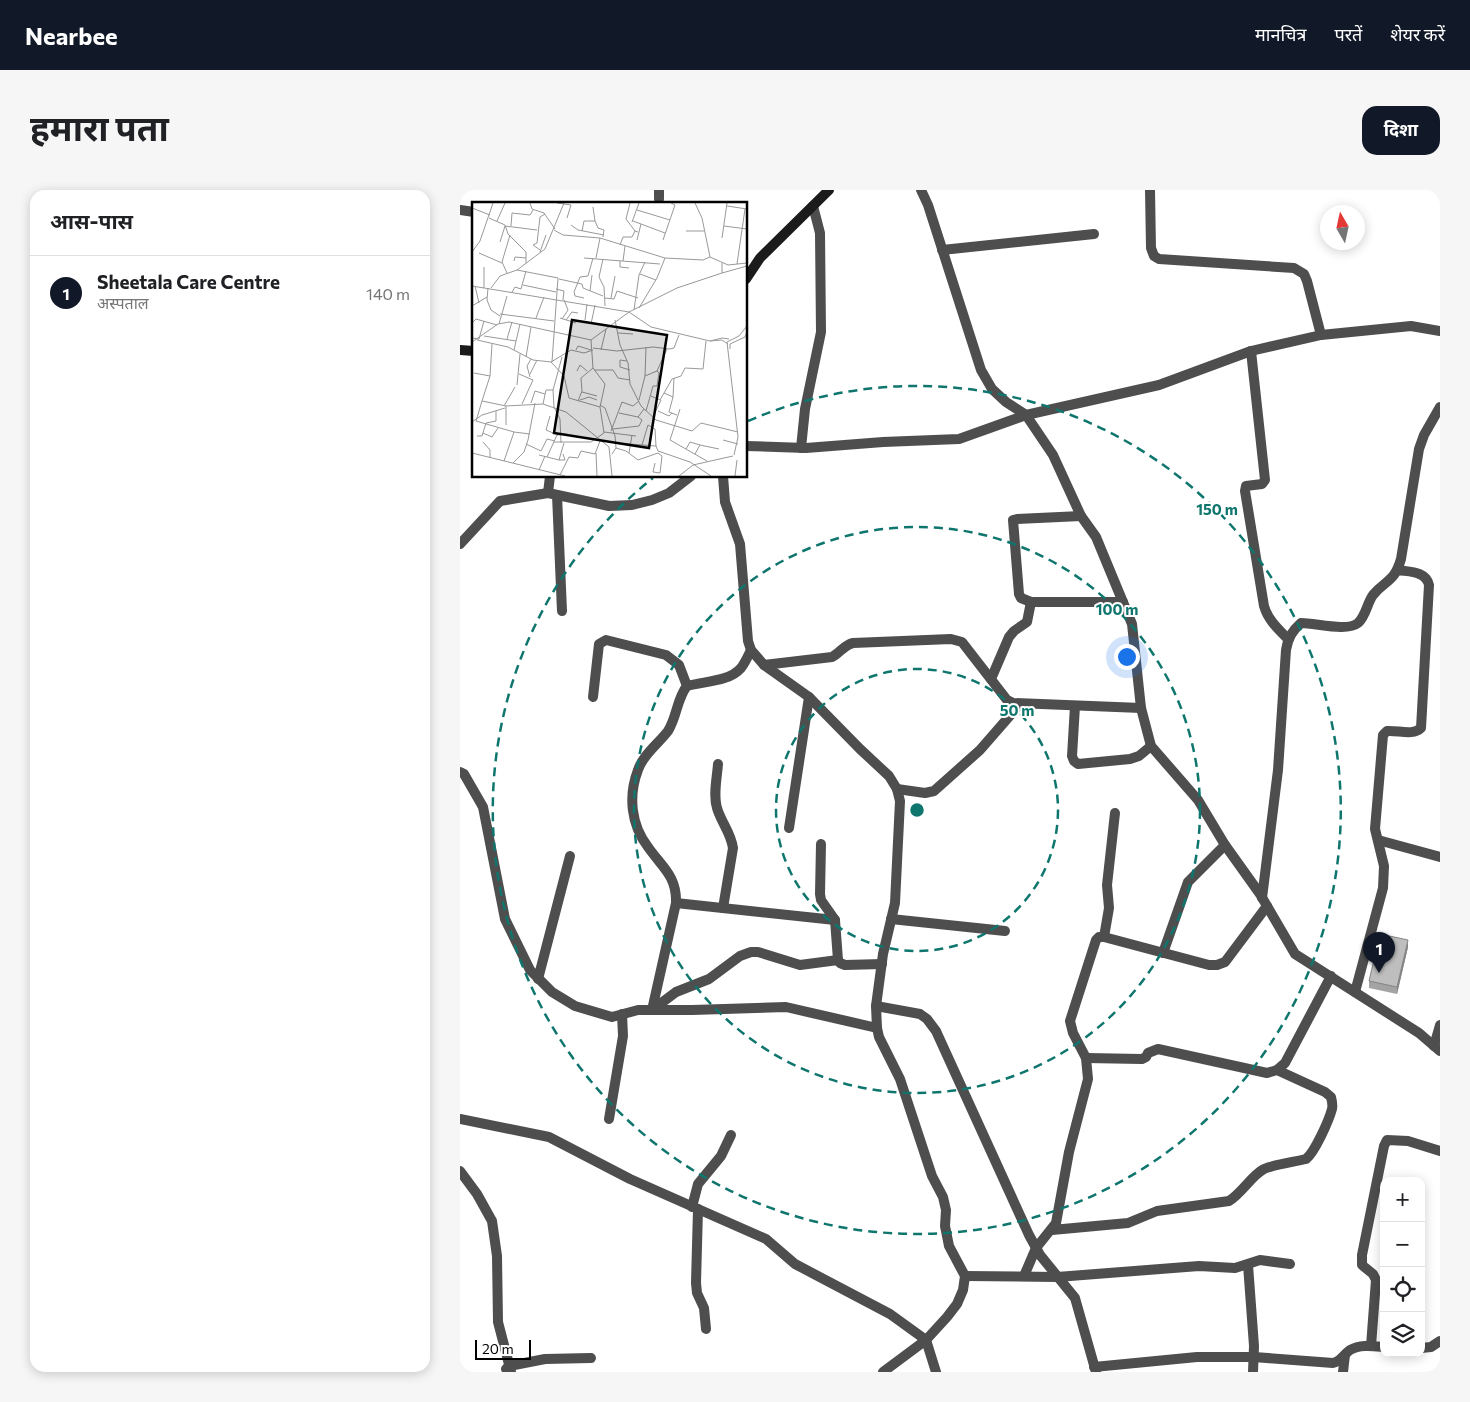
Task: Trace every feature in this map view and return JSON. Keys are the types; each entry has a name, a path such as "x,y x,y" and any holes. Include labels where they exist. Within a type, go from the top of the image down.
{"main road":[{"path":"748,276 760,258 829,190"}],"street":[{"path":"921,190 928,205 981,370 992,389 1026,416 1053,455 1082,516 1096,537 1123,602 1132,624 1141,708 1151,746 1198,800 1295,954 1420,1033 1437,1049"},
{"path":"1150,190 1151,248 1154,256 1158,259 1294,268 1304,274 1307,281 1321,335"},
{"path":"801,448 805,409 821,332 820,234 813,206"},
{"path":"942,250 1094,234"},
{"path":"748,446 801,448 959,439 1026,416 1159,385 1251,351 1321,335 1411,326 1440,330"},
{"path":"1251,351 1265,480 1262,484 1246,486 1244,491 1264,606 1273,623 1288,639"},
{"path":"1024,1276 1036,1248 1052,1230 1058,1216 1069,1152 1088,1079 1086,1058 1073,1033 1070,1022 1096,940 1099,937 1104,937 1209,965 1218,965 1225,962 1264,902 1278,770 1288,639 1294,628 1301,623 1344,627 1352,626 1359,622 1372,596 1398,570 1419,449 1424,435 1440,407"},
{"path":"550,478 562,611"},
{"path":"460,544 500,501 552,494 609,506 632,505 669,493 688,478"},
{"path":"722,478 725,502 740,544 748,641 751,650 764,665 809,697 889,776 898,789 900,801 895,903 882,964 876,1006 877,1028 879,1037 900,1079 932,1176 943,1198 949,1246 965,1276 963,1290 957,1304 926,1340 883,1372"},
{"path":"1082,516 1013,520 1019,594 1022,598 1031,602 1123,602"},
{"path":"1355,992 1383,888 1384,866 1375,828 1383,735 1387,732 1413,732 1421,728 1428,580 1420,574 1398,570"},
{"path":"991,680 1010,637 1027,622 1031,602"},
{"path":"764,665 832,657 844,647 853,643 951,639 962,642 1007,700 1013,703 1141,708"},
{"path":"593,697 599,644 606,640 666,655 679,664 687,686"},
{"path":"652,1010 676,903 674,883 646,845 634,820 632,796 638,770 644,758 668,730 683,690 687,686 725,678 734,674 741,668 751,650"},
{"path":"789,828 809,697"},
{"path":"898,789 925,793 934,791 980,750 1020,704"},
{"path":"1075,706 1072,756 1078,764 1130,759 1139,756 1151,746"},
{"path":"718,764 717,808 732,838 733,848 723,908"},
{"path":"460,772 464,774 483,808 505,919 530,970 552,992 575,1006 612,1016 638,1010 786,1007 877,1028"},
{"path":"1104,937 1109,908 1107,884 1115,813"},
{"path":"1378,840 1440,857"},
{"path":"821,844 820,894 821,900 835,920 838,960 846,965 882,964"},
{"path":"1162,952 1188,882 1225,845"},
{"path":"538,978 570,856"},
{"path":"676,903 835,920"},
{"path":"891,919 1005,931"},
{"path":"652,1010 669,996 709,979 740,956 751,952 758,952 800,966 838,960"},
{"path":"1086,1058 1142,1059 1148,1053 1158,1049 1267,1073 1277,1070 1284,1063 1331,976"},
{"path":"876,1006 920,1014 927,1019 936,1031 1006,1187 1036,1248 1057,1277 1076,1298 1095,1369 1197,1357 1254,1357 1333,1363 1339,1362 1354,1348 1380,1347"},
{"path":"609,1120 623,1036 622,1014"},
{"path":"1437,1049 1440,1025"},
{"path":"1052,1230 1128,1223 1157,1211 1229,1201 1237,1196 1265,1169 1306,1159 1312,1155 1332,1110 1331,1097 1325,1092 1277,1070"},
{"path":"460,1119 549,1137 630,1179 766,1239 795,1264 890,1314 926,1340 936,1372"},
{"path":"706,1329 704,1308 697,1293 696,1283 695,1208 698,1184 721,1156 731,1135"},
{"path":"1371,1346 1376,1280 1373,1274 1362,1265 1362,1255 1384,1146 1387,1140 1408,1141 1440,1151"},
{"path":"460,1171 477,1194 492,1221 497,1256 498,1322 508,1370 545,1359 590,1358"},
{"path":"965,1276 1057,1277 1199,1266 1235,1268 1260,1260 1290,1264"},
{"path":"1248,1265 1253,1333 1253,1372"},
{"path":"1425,1348 1431,1347 1440,1342"},
{"path":"1343,1372 1345,1356"}],"building":[{"path":"1380,934 1408,940 1397,987 1369,981"}],"place":[{"name":"Sheetala Care Centre","path":"1379,973"}]}
